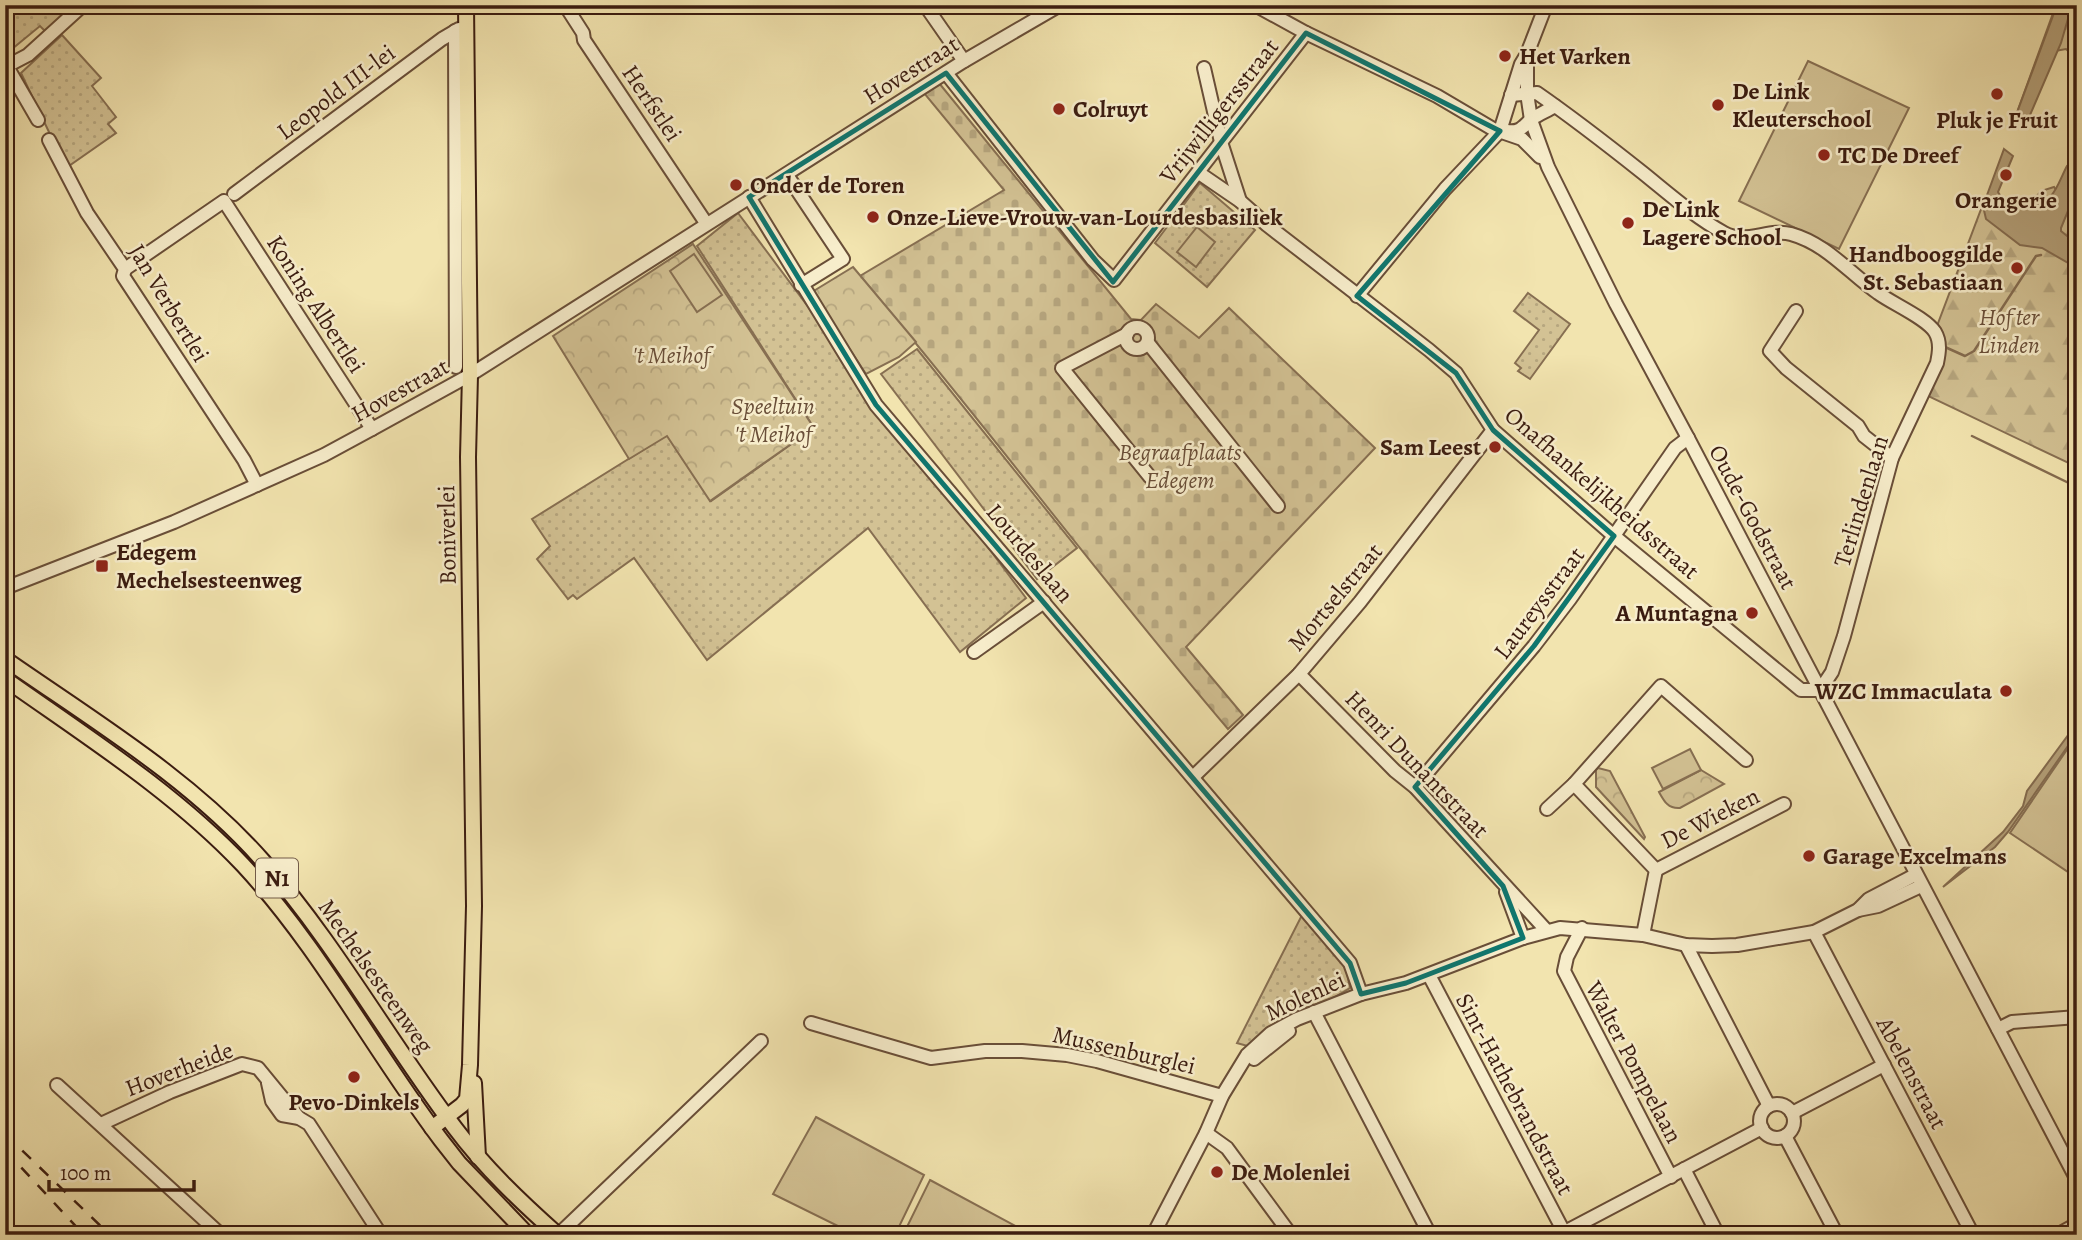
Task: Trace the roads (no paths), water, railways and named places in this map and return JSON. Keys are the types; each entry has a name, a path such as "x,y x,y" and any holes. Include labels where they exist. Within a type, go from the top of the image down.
{"main road":[{"name":"Boniverlei","path":"437,1134 447,1118 467,1099 470,1065 474,906 468,457 470,375 461,29 466,5"},
{"name":"Mechelsesteenweg","path":"5,659 201,800 262,859 300,905 456,1130 510,1191 558,1235"},
{"name":"Mechelsesteenweg","path":"5,680 153,785 226,847 279,906 459,1163 528,1235"},
{"name":"Boniverlei","path":"470,1065 477,1108 478,1157"},
{"path":"437,1134 456,1130 477,1108"}],"street":[{"path":"37,120 6,64 28,55 83,5"},
{"name":"Herfstlei","path":"565,5 583,33 584,40 706,223"},
{"path":"925,5 964,61"},
{"name":"Hovestraat","path":"5,588 174,522 324,455 470,375 964,61 1060,5"},
{"name":"Oude-Godstraat","path":"1255,5 1278,11 1306,33 1437,96 1500,131 1522,139 1548,167"},
{"path":"1357,296 1445,189 1500,131 1521,64 1546,5"},
{"name":"Leopold III-lei","path":"125,269 229,198 461,29"},
{"name":"Boniverlei","path":"456,367 461,29"},
{"name":"Vrijwilligersstraat","path":"946,73 1078,242 1114,280 1306,33"},
{"name":"Oude-Godstraat","path":"1527,54 1527,93 1531,120 1548,167 1616,304 2077,1180"},
{"path":"1204,68 1221,142 1240,201"},
{"path":"1500,131 1516,132 1525,128 1531,120 1555,106 1537,93 1511,95"},
{"name":"Terlindenlaan","path":"1555,106 1687,209 1726,234 1737,239 1787,233 1800,237 1833,256 1876,292 1930,327 1938,340 1937,363 1892,458 1844,636 1832,672 1820,690"},
{"name":"Jan Verbertlei","path":"49,140 87,213 125,269 123,276 244,460 257,485"},
{"name":"Onafhankelijkheidsstraat","path":"1199,173 1240,201 1357,296 1429,350 1455,373 1493,430 1614,537 1801,690 1820,690"},
{"path":"786,175 843,258 801,285"},
{"name":"Lourdeslaan","path":"749,197 876,405 1350,963 1361,993"},
{"name":"Koning Albertlei","path":"229,198 372,429"},
{"path":"1796,312 1770,351 1786,368 1858,426 1864,436 1892,458"},
{"path":"1150,477 1062,368 1127,334 1131,328 1142,327 1148,333 1148,343 1278,506"},
{"name":"Mortselstraat","path":"1193,777 1299,674 1360,602 1493,430"},
{"name":"Laureysstraat","path":"1415,787 1534,646 1675,448 1688,438"},
{"path":"974,652 1044,602"},
{"name":"Henri Dunantstraat","path":"1299,674 1395,771 1415,787 1546,930"},
{"name":"De Wieken","path":"1547,809 1574,784 1661,686 1746,760"},
{"name":"De Wieken","path":"1574,784 1656,870"},
{"name":"De Wieken","path":"1656,870 1784,804"},
{"name":"De Wieken","path":"1643,935 1656,870"},
{"path":"1153,1235 1206,1133 1222,1096 1238,1073 1287,1032 1316,1016 1382,996 1406,983 1546,930 1582,928 1643,935 1686,945 1737,945 1814,932 1858,910 1869,899 1918,880"},
{"name":"Henri Dunantstraat","path":"1503,886 1523,938"},
{"name":"Walter Pompelaan","path":"1582,928 1567,957 1564,971 1671,1177"},
{"name":"Abelenstraat","path":"1814,932 1973,1235"},
{"path":"1686,945 1769,1106"},
{"name":"Sint-Hathebrandstraat","path":"1429,975 1570,1232"},
{"name":"Molenlei","path":"1316,1016 1361,993 1406,983"},
{"path":"1316,1016 1430,1235"},
{"path":"1998,1030 2012,1022 2077,1017"},
{"name":"Mussenburglei","path":"810,1023 931,1058 985,1051 1067,1055 1222,1096"},
{"path":"558,1235 761,1041"},
{"name":"Hoverheide","path":"101,1124 135,1107 242,1064 254,1065 299,1118 309,1124 381,1235"},
{"path":"1792,1113 1884,1065"},
{"name":"Hoverheide","path":"57,1085 221,1235"},
{"path":"1782,1105 1792,1113 1793,1126 1785,1136 1774,1138 1762,1128 1760,1118 1769,1106 1782,1105"},
{"path":"1570,1232 1762,1128"},
{"path":"1206,1133 1227,1148 1291,1235"},
{"path":"1785,1136 1837,1235"},
{"name":"Walter Pompelaan","path":"1684,1169 1718,1235"},
{"path":"2057,1235 2077,1224"}],"waterway":[{"path":"1945,347 1965,356 1974,351 2036,256 2041,255"},
{"path":"1972,436 2077,487"}],"railway":[{"path":"5,1134 110,1235"},
{"path":"5,1150 84,1235"}],"place":[{"name":"Het Varken","path":"1505,56"},
{"name":"Pluk je Fruit","path":"1997,94"},
{"name":"De Link Kleuterschool","path":"1718,105"},
{"name":"Colruyt","path":"1059,109"},
{"name":"TC De Dreef","path":"1824,155"},
{"name":"Orangerie","path":"2006,175"},
{"name":"Onder de Toren","path":"736,185"},
{"name":"Onze-Lieve-Vrouw-van-Lourdesbasiliek","path":"873,217"},
{"name":"De Link Lagere School","path":"1628,223"},
{"name":"Handbooggilde St. Sebastiaan","path":"2017,268"},
{"name":"Sam Leest","path":"1495,447"},
{"name":"Edegem Mechelsesteenweg","path":"102,566"},
{"name":"A Muntagna","path":"1752,613"},
{"name":"WZC Immaculata","path":"2006,691"},
{"name":"Garage Excelmans","path":"1809,856"},
{"name":"Pevo-Dinkels","path":"354,1077"},
{"name":"De Molenlei","path":"1217,1172"}],"park label":[{"name":"Hof ter Linden","path":"2009,331"},
{"name":"'t Meihof","path":"671,355"},
{"name":"Speeltuin 't Meihof","path":"773,420"},
{"name":"Begraafplaats Edegem","path":"1180,466"}]}
